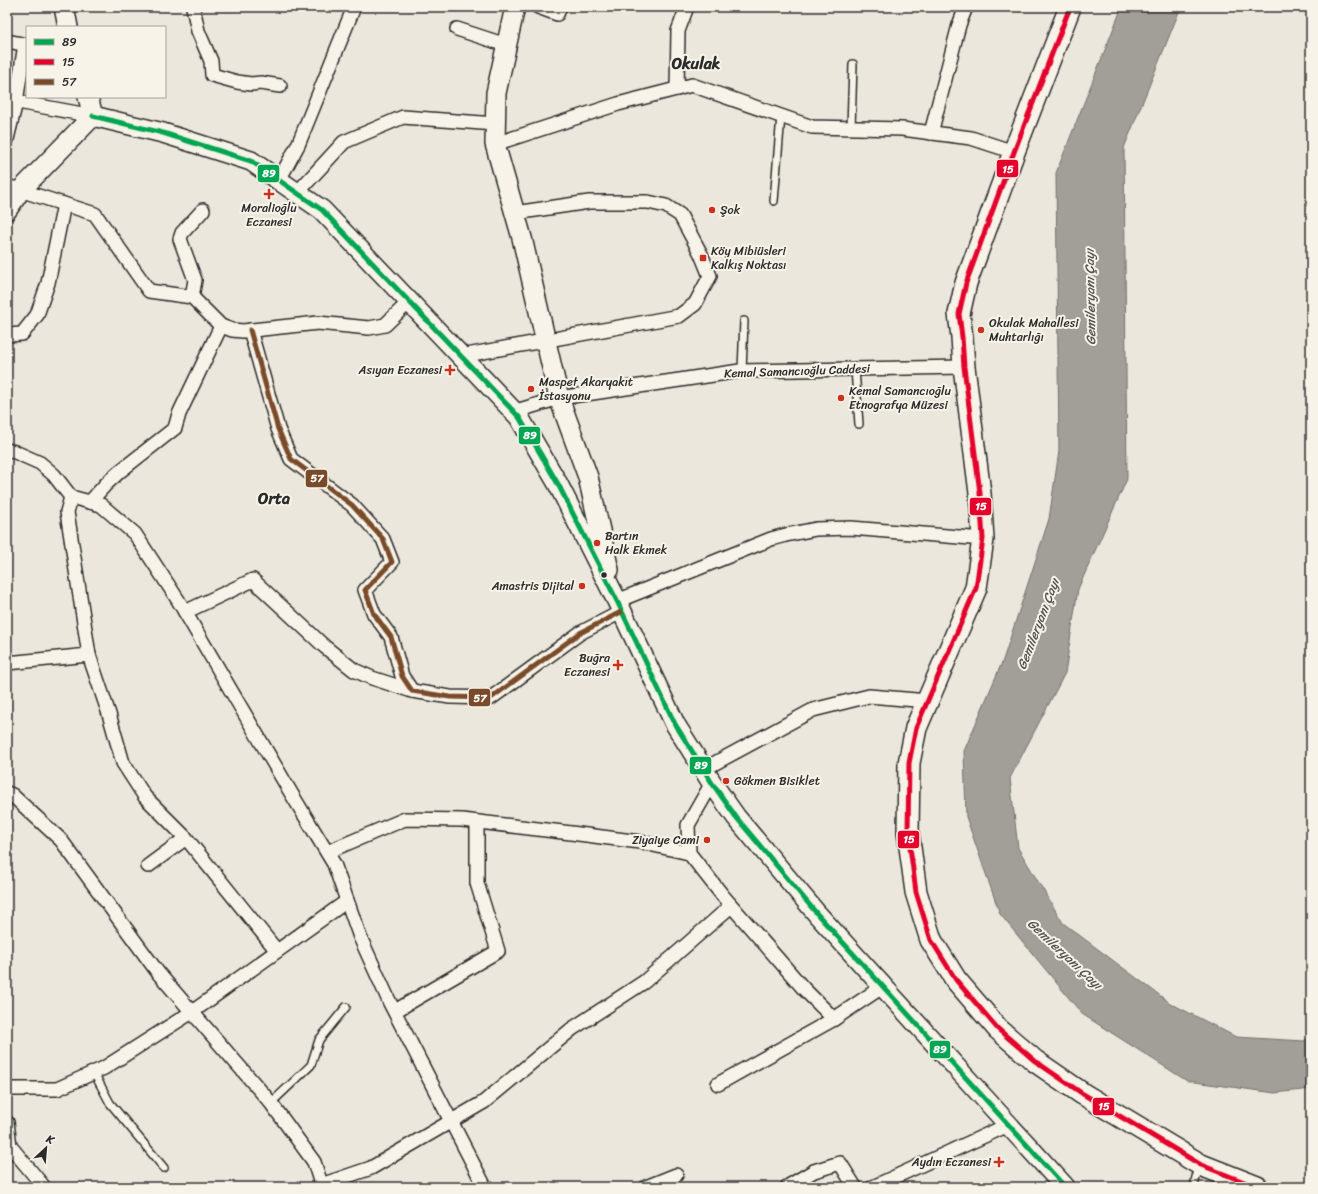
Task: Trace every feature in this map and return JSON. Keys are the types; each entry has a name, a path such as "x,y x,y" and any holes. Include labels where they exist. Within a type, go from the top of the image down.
{"main road":[{"path":"64,7 68,26"},
{"path":"514,7 496,93 495,144 522,238 559,398 588,477 619,606"},
{"path":"1070,7 1014,152 966,283 959,314 964,367 980,493 983,539 976,588 916,728 909,763 908,832 916,892 932,940 956,980 998,1029 1035,1061 1083,1094 1201,1165 1257,1187"},
{"path":"88,98 94,116"},
{"path":"94,116 163,133 251,161 322,210 519,418 558,484 619,606 675,724 736,817 818,915 1065,1187"},
{"path":"7,210 14,188 94,116"}],"street":[{"path":"193,7 198,31 211,61 212,75 237,82 251,84 261,83 280,86"},
{"path":"279,180 300,138 354,7"},
{"path":"538,7 557,14 560,7"},
{"path":"677,89 678,31 687,7"},
{"path":"931,133 959,25 966,7"},
{"path":"457,29 506,45"},
{"path":"7,41 26,45 12,101 7,139"},
{"path":"495,144 618,104 692,85 812,127 902,129 971,138 1014,152"},
{"path":"12,101 94,116"},
{"path":"297,193 344,142 403,117 495,124"},
{"path":"14,188 95,214 149,291 192,297 221,326 232,330 250,330 318,323 369,328 386,325 409,302"},
{"path":"461,356 679,316 695,304 710,276 701,254 680,216 666,206 648,202 589,202 515,213"},
{"path":"7,335 22,334 37,315 48,283 64,204"},
{"path":"192,297 196,280 180,239 182,233 203,210"},
{"path":"90,502 119,472 176,428 179,414 221,326"},
{"path":"250,330 278,429 291,459 352,505 383,539 392,562 365,590 374,614 391,637 402,676 412,691"},
{"name":"Kemal Samancıoğlu Caddesi","path":"513,412 559,398 742,371 964,367"},
{"path":"7,450 40,463 54,475 71,497 101,505 135,534 185,612 334,864 360,937 395,1011 485,1187"},
{"path":"71,497 67,512 89,656 109,714 123,763 145,797 186,838 277,951"},
{"path":"185,612 253,580 325,647 354,670 372,678 412,691 450,697 491,698 619,606 771,539 801,531 833,528 851,528 983,539"},
{"path":"7,663 89,656"},
{"path":"834,1019 804,989 731,906 689,853 688,824 708,776 813,710 869,696 928,701"},
{"path":"7,793 12,795 61,840 158,974 271,1103 314,1162 322,1186 371,1168 484,1102 572,1029 644,982 731,906"},
{"path":"327,852 405,819 462,820 640,842 689,853"},
{"path":"395,1011 498,951 477,884 477,822"},
{"path":"148,866 186,838"},
{"path":"7,1089 57,1089 104,1068 192,1012 347,901"},
{"path":"718,1084 834,1019 882,986"},
{"path":"7,1122 10,1146 44,1187"},
{"path":"874,1187 1008,1125"},
{"path":"787,1187 814,1171 840,1163 855,1187"},
{"path":"646,1187 676,1175"}],"lane":[{"path":"851,128 853,64"},
{"path":"774,201 781,116"},
{"path":"742,371 744,321"},
{"path":"855,369 860,424"},
{"path":"271,1103 311,1065 319,1040 346,1007"},
{"path":"94,1073 110,1103 164,1168"},
{"path":"1194,1187 1201,1165"}],"water":[{"name":"Gemileryanı Çayı","path":"1122,7 1181,7 1124,148 1127,479 1078,589 1065,673 1010,778 1018,848 1063,923 1170,1003 1236,1037 1304,1041 1311,1037 1311,1089 1275,1093 1187,1081 1082,1014 1000,914 966,817 964,751 1003,660 1049,519 1059,451 1056,173"}],"transit line":[{"name":"15","path":"1070,7 1014,152 966,283 959,314 964,367 980,493 983,539 976,588 916,728 909,763 908,832 916,892 931,940 956,980 998,1029 1035,1061 1083,1094 1201,1165 1257,1187"},
{"name":"89","path":"93,116 163,133 251,161 322,210 519,417 558,484 617,601 675,724 712,783 736,817 818,915 1065,1187"},
{"name":"57","path":"250,330 278,429 291,459 352,505 383,539 392,562 365,590 374,614 391,637 402,676 412,691 450,697 491,698 580,633 621,612"}],"place":[{"name":"Moralioğlu Eczanesi","path":"269,194"},
{"name":"Şok","path":"712,210"},
{"name":"Köy Mibiüsleri Kalkış Noktası","path":"703,258"},
{"name":"Okulak Mahallesi Muhtarlığı","path":"981,330"},
{"name":"Asıyan Eczanesi","path":"450,370"},
{"name":"Maspet Akaryakıt İstasyonu","path":"531,389"},
{"name":"Kemal Samancıoğlu Etnografya Müzesi","path":"841,398"},
{"name":"Bartın Halk Ekmek","path":"597,543"},
{"name":"Amastris Dijital","path":"582,586"},
{"name":"Buğra Eczanesi","path":"618,665"},
{"name":"Gökmen Bisiklet","path":"726,781"},
{"name":"Ziyaiye Cami","path":"707,840"},
{"name":"Aydın Eczanesi","path":"999,1162"}],"district":[{"name":"Okulak","path":"696,63"},
{"name":"Orta","path":"274,498"}]}
